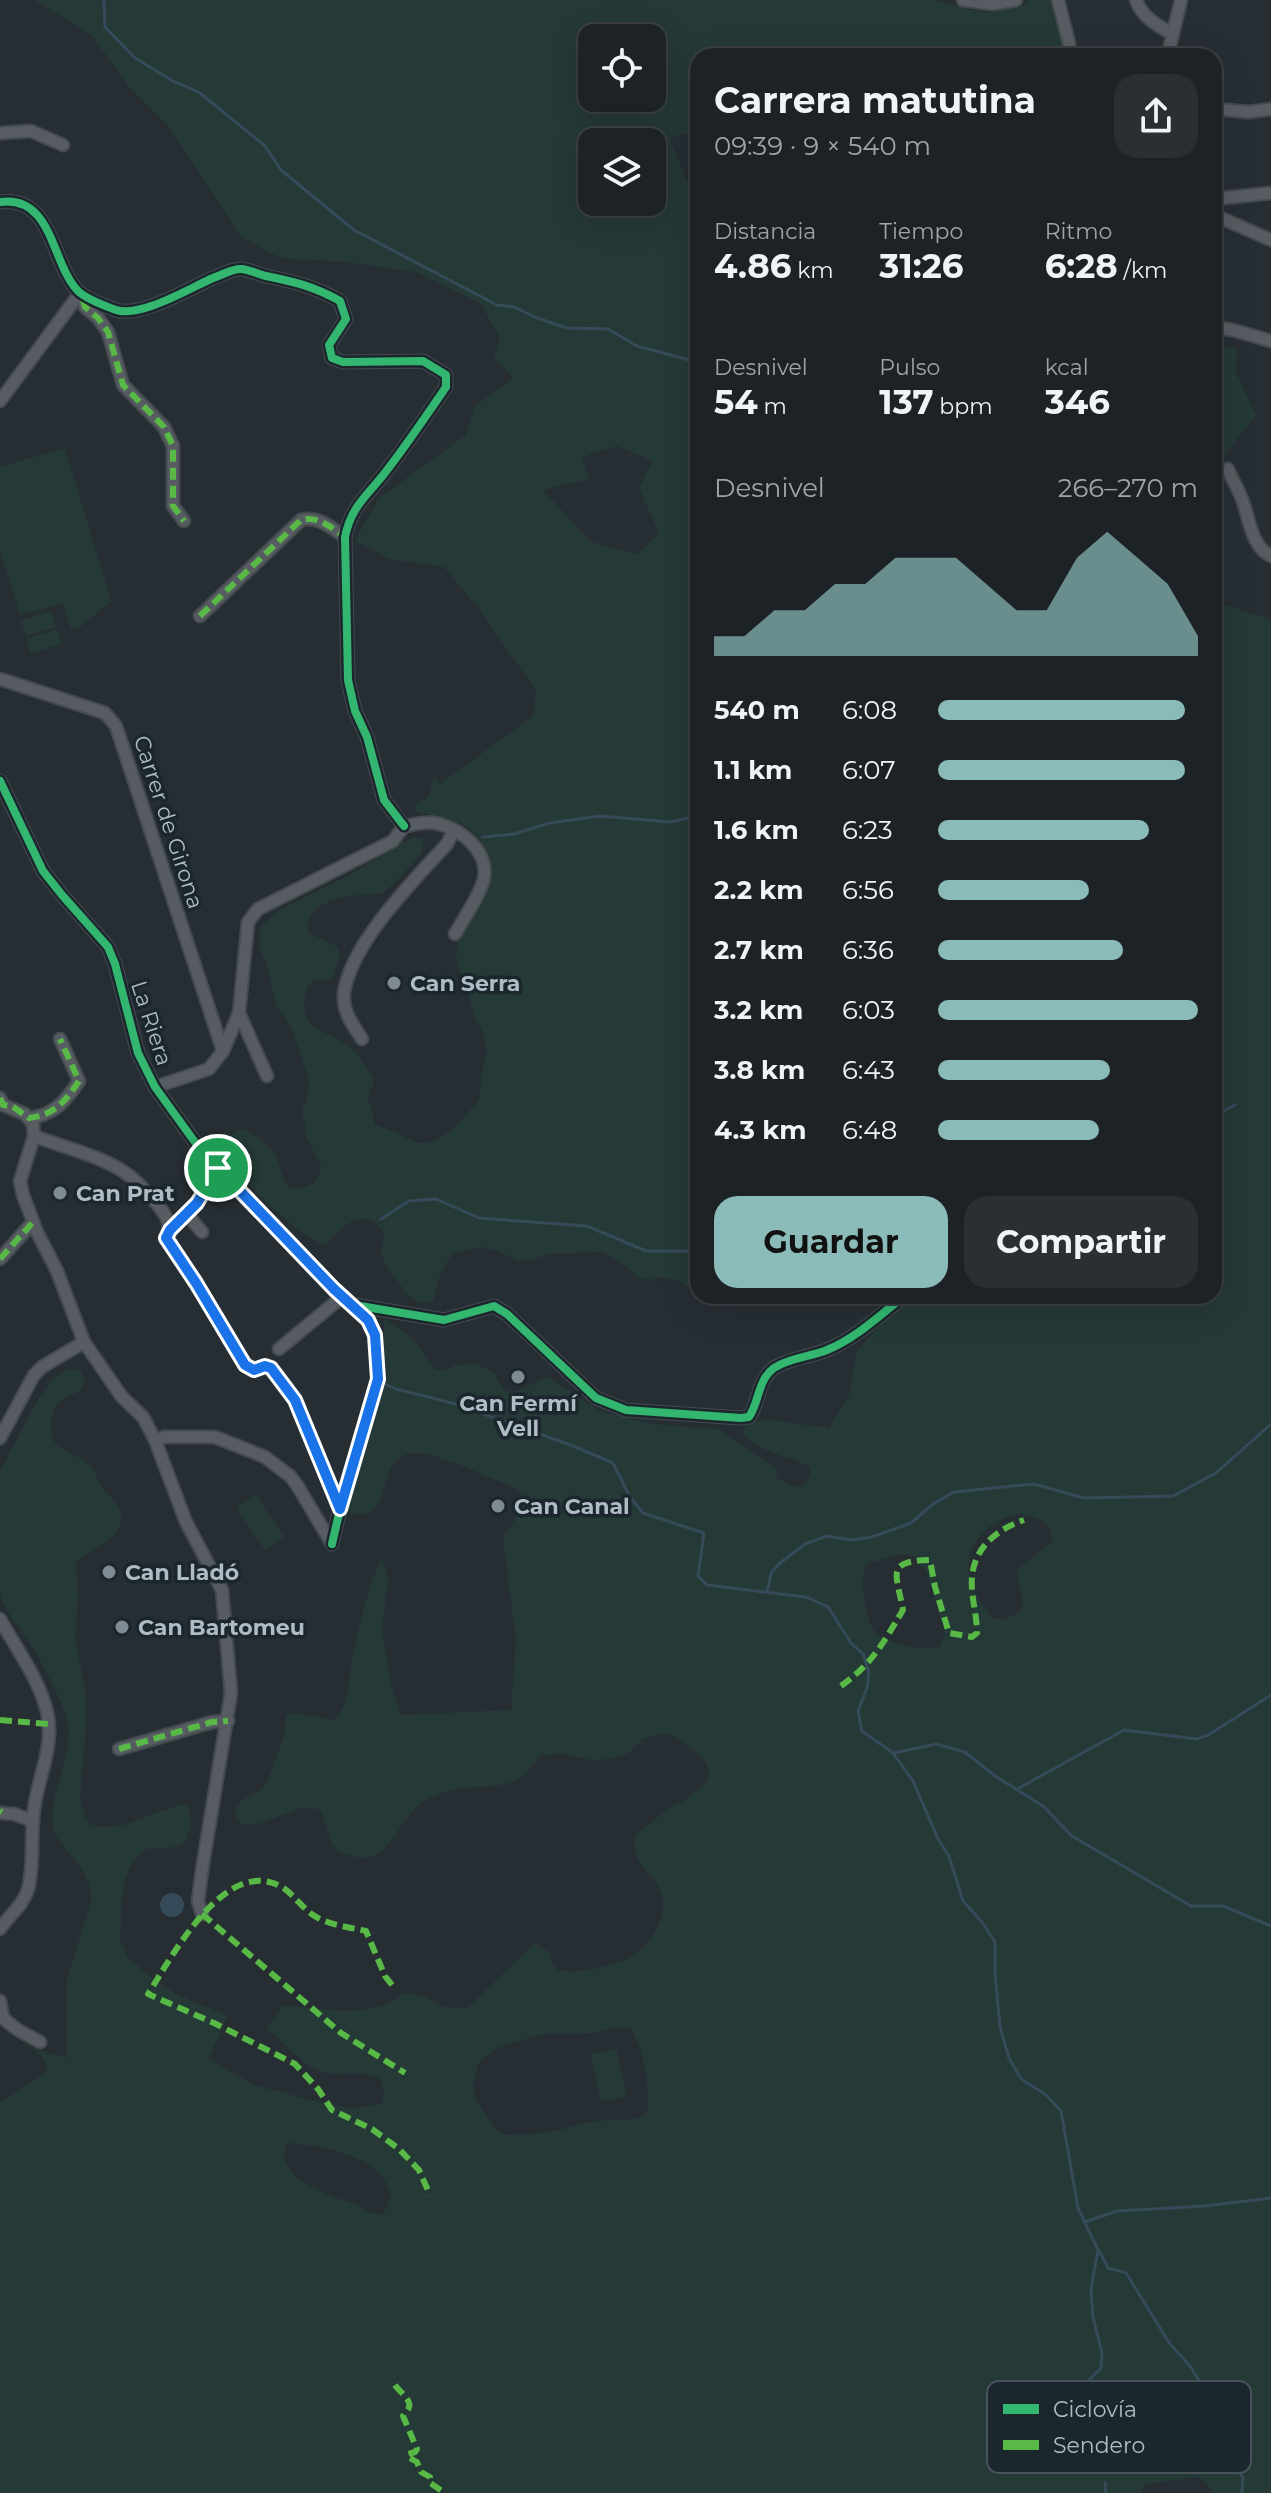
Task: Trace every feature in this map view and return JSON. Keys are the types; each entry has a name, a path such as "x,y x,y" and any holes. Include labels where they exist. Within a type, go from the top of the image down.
{"street":[{"path":"963,0 993,4 1016,0"},
{"path":"1058,0 1069,48"},
{"path":"1136,0 1138,8 1172,34"},
{"path":"1170,48 1181,0"},
{"path":"1222,110 1249,112 1271,109"},
{"path":"0,133 31,131 63,145"},
{"path":"1222,198 1271,193"},
{"path":"0,202 22,203 36,213 51,236 66,275 80,293 85,307 108,332 123,385 164,427 173,446 173,506 184,521"},
{"path":"1222,219 1271,240"},
{"path":"80,293 118,311 130,312 240,269 295,281 340,301 346,319 329,345 332,358 343,362 423,361 446,375 446,387 348,520 345,537 348,680 384,800 404,826"},
{"path":"0,401 80,293"},
{"path":"1222,328 1271,341"},
{"path":"1228,469 1252,532 1265,553 1271,556"},
{"path":"200,616 301,520 317,520 345,537"},
{"name":"Carrer de Girona","path":"0,679 105,713 116,726 223,1051"},
{"name":"La Riera","path":"0,781 43,871 108,947 138,1053 155,1087 197,1145 354,1305 368,1320 375,1335 378,1379 332,1544 297,1485 265,1457 215,1437 164,1437 155,1440"},
{"path":"155,1087 209,1069 223,1051 239,1013 248,922 258,909 393,841 404,826 434,823 454,830 470,839 479,854 485,869 483,883 455,934"},
{"path":"362,1039 348,1018 344,995 352,968 375,927 447,844 454,830"},
{"path":"239,1013 267,1076"},
{"path":"29,1118 55,1110 79,1081 60,1039"},
{"path":"0,1098 3,1105 12,1106 33,1124 34,1136 20,1181 33,1222 57,1271 84,1342 122,1397 143,1417 186,1522 222,1590 231,1693 202,1870 198,1901 202,1914"},
{"path":"34,1136 110,1163 129,1175 168,1217 170,1230"},
{"path":"218,1168 197,1203 166,1238 245,1365 254,1370 265,1366 271,1368 295,1400 340,1509"},
{"path":"187,1214 202,1232"},
{"path":"0,1259 33,1222"},
{"path":"279,1349 343,1296"},
{"path":"354,1305 444,1320 494,1306 507,1314 596,1398 626,1410 741,1418 749,1417 753,1411 757,1394 773,1368 826,1350 855,1336 894,1304"},
{"path":"0,1438 34,1375 84,1342"},
{"path":"0,1619 43,1695 49,1740 33,1821 28,1889 22,1904 0,1929"},
{"path":"119,1749 212,1722 228,1721"},
{"path":"0,1813 33,1821"},
{"path":"0,2001 3,2018 40,2042"}],"green space":[{"path":"35,0 932,0 988,13 1026,5 1028,0 1050,0 1063,48 690,48 690,133 669,138 690,188 689,1289 673,1279 640,1278 602,1252 548,1254 520,1261 483,1247 453,1253 441,1271 433,1300 429,1303 419,1302 408,1296 381,1255 384,1233 376,1224 369,1220 353,1221 325,1245 301,1232 272,1208 228,1159 226,1149 230,1136 243,1129 260,1138 275,1154 290,1187 300,1189 314,1183 320,1174 321,1164 307,1139 302,1109 307,1100 309,1080 292,1030 276,1005 268,968 259,946 261,926 278,911 351,874 413,837 423,839 422,851 386,891 331,901 311,916 309,933 338,947 340,956 332,979 308,986 305,996 307,1018 316,1029 349,1046 363,1062 374,1081 368,1098 375,1124 418,1143 428,1143 450,1132 476,1104 487,1053 484,1035 456,959 460,931 491,878 489,857 468,827 415,811 414,806 429,796 434,777 440,784 533,716 536,691 480,610 444,567 390,559 355,541 379,498 466,435 474,407 513,378 494,356 500,338 481,304 416,272 345,262 280,258 240,236 170,128 130,88 92,36","holes":["617,446 653,461 639,487 659,534 637,554 591,542 543,490 589,479 582,457"]},
{"path":"1222,346 1237,348 1235,371 1256,415 1222,459"},
{"path":"65,448 111,601 80,627 71,629 63,603 20,615 0,550 0,467"},
{"path":"1222,603 1271,620 1271,2493 1214,2493 1200,2477 1145,2484 1141,2493 0,2493 0,2103 46,2073 44,2059 26,2046 67,2058 67,1980 91,1902 85,1874 55,1835 53,1820 69,1734 67,1719 44,1668 8,1613 0,1594 0,1471 37,1401 54,1378 71,1369 80,1370 84,1379 83,1388 62,1400 55,1409 51,1423 54,1440 63,1450 89,1465 121,1516 114,1535 76,1564 78,1595 75,1637 86,1695 80,1797 85,1817 91,1825 123,1825 179,1805 189,1805 191,1825 185,1843 177,1847 146,1849 133,1861 125,1880 120,1940 128,1958 160,1984 228,2016 208,2059 255,2085 353,2109 382,2103 384,2091 380,2079 365,2074 325,2073 304,2062 267,2028 283,2005 362,2010 377,2007 404,1993 425,1996 443,2007 467,2008 535,1943 550,1953 552,1963 558,1970 595,1969 630,1957 650,1939 663,1912 658,1886 637,1855 635,1835 685,1800 707,1781 710,1771 702,1756 671,1735 660,1734 642,1739 628,1753 611,1759 542,1755 517,1781 458,1789 427,1799 407,1818 384,1850 361,1858 345,1854 334,1846 318,1809 299,1808 263,1823 243,1825 236,1818 235,1809 242,1800 267,1783 285,1734 286,1715 296,1713 334,1720 343,1706 365,1605 382,1558 388,1577 382,1631 392,1688 401,1715 511,1710 516,1641 503,1537 519,1514 520,1492 449,1461 413,1453 400,1458 392,1467 372,1511 361,1515 345,1511 384,1370 384,1317 412,1338 436,1370 477,1364 494,1373 505,1391 514,1392 549,1377 600,1411 653,1424 718,1429 776,1469 777,1478 801,1487 810,1476 811,1467 755,1444 742,1432 746,1424 764,1419 829,1428 849,1395 857,1350 900,1304 1222,1304","holes":["1017,1514 1042,1520 1052,1535 1052,1542 1018,1569 1022,1601 1020,1612 1002,1620 991,1618 970,1578 971,1551 989,1527","900,1554 914,1556 927,1573 945,1634 940,1647 926,1648 884,1639 874,1631 870,1622 863,1590 867,1564","617,2027 630,2028 639,2048 648,2092 647,2113 636,2119 594,2121 547,2133 506,2135 495,2130 476,2099 473,2087 478,2063 497,2048 542,2034 593,2033","286,2144 350,2155 375,2170 391,2193 384,2213 367,2212 321,2192 297,2177 285,2157"]},
{"path":"51,611 56,627 26,636 21,621"},
{"path":"57,629 61,644 30,654 26,639"},
{"path":"255,1494 284,1537 265,1550 236,1507"},
{"path":"616,2049 627,2097 601,2101 591,2054"}],"water":[{"path":"172,1893 180,1897 184,1905 180,1913 172,1917 164,1913 160,1905 164,1897"}],"waterway":[{"path":"104,0 105,27 135,58 200,93 265,146 281,170 354,230 497,305 514,307 567,328 608,329 637,346 690,360"},
{"path":"483,837 514,834 550,823 599,816 670,822 690,818"},
{"path":"1222,1112 1235,1105"},
{"path":"381,1219 409,1201 436,1199 479,1218 587,1226 646,1251 690,1251"},
{"path":"383,1383 452,1403 613,1463 630,1497 643,1513 704,1533 698,1576 707,1585 806,1597 828,1607 851,1643 863,1654 869,1673 858,1711 862,1731 893,1753 913,1781 938,1839 949,1856 963,1901 995,1942 1000,2027 1009,2058 1021,2079 1045,2094 1061,2111 1078,2208 1098,2250 1091,2289 1093,2317 1102,2353 1101,2368 1090,2381"},
{"path":"767,1592 771,1573 805,1544 827,1536 852,1540 872,1537 911,1523 933,1504 954,1492 1034,1484 1084,1498 1173,1496 1216,1473 1271,1424"},
{"path":"1019,1788 1124,1730 1197,1739 1271,1695"},
{"path":"894,1753 936,1744 965,1752 995,1776 1043,1806 1072,1836 1191,1906 1223,1906 1271,1926"},
{"path":"1085,2222 1117,2211 1205,2206 1271,2198"},
{"path":"1100,2252 1108,2268 1126,2273 1170,2344 1199,2381"},
{"path":"1240,2473 1243,2478 1242,2493"},
{"path":"1105,2483 1106,2493"}],"marked path":[{"path":"83,300 85,307 108,332 123,385 164,427 173,446 173,506 184,521"},
{"path":"200,616 301,520 319,521 345,537"},
{"path":"0,1098 3,1105 12,1106 29,1118 52,1111 64,1101 79,1081 60,1039"},
{"path":"0,1259 33,1222"},
{"path":"841,1686 870,1660 903,1610 897,1572 906,1563 930,1560 949,1633 972,1637 977,1633 972,1589 974,1565 993,1537 1024,1520"},
{"path":"0,1720 49,1724"},
{"path":"119,1749 212,1722 228,1721"},
{"path":"392,1985 385,1976 366,1931 319,1918 285,1889 259,1881 239,1885 202,1915 148,1994 295,2064 332,2110 372,2129 399,2149 419,2170 430,2195"},
{"path":"202,1914 341,2033 405,2073"},
{"path":"395,2385 407,2399 409,2405 403,2416 417,2449 408,2457 430,2477 430,2483 445,2493"}],"cycle path":[{"path":"0,202 17,203 31,209 49,233 69,279 78,291 116,310 138,310 152,306 228,272 245,270 304,285 340,301 346,319 329,345 332,358 343,362 423,361 446,375 446,387 355,510 345,537 348,680 384,800 404,826"},
{"path":"0,781 43,871 108,947 138,1053 155,1087 197,1145 334,1289 368,1320 375,1335 378,1379 332,1544"},
{"path":"354,1305 444,1320 494,1306 507,1314 596,1398 626,1410 741,1418 749,1417 765,1378 774,1368 838,1345 894,1304"}],"place":[{"name":"Can Serra","path":"394,983"},
{"name":"Can Prat","path":"60,1193"},
{"name":"Can Fermí Vell","path":"518,1377"},
{"name":"Can Canal","path":"498,1506"},
{"name":"Can Lladó","path":"109,1572"},
{"name":"Can Bartomeu","path":"122,1627"}],"route":[{"path":"218,1168 334,1289 354,1305 368,1320 375,1335 378,1379 340,1509 295,1400 271,1368 265,1366 254,1370 245,1365 166,1238 197,1203 218,1168"}]}
